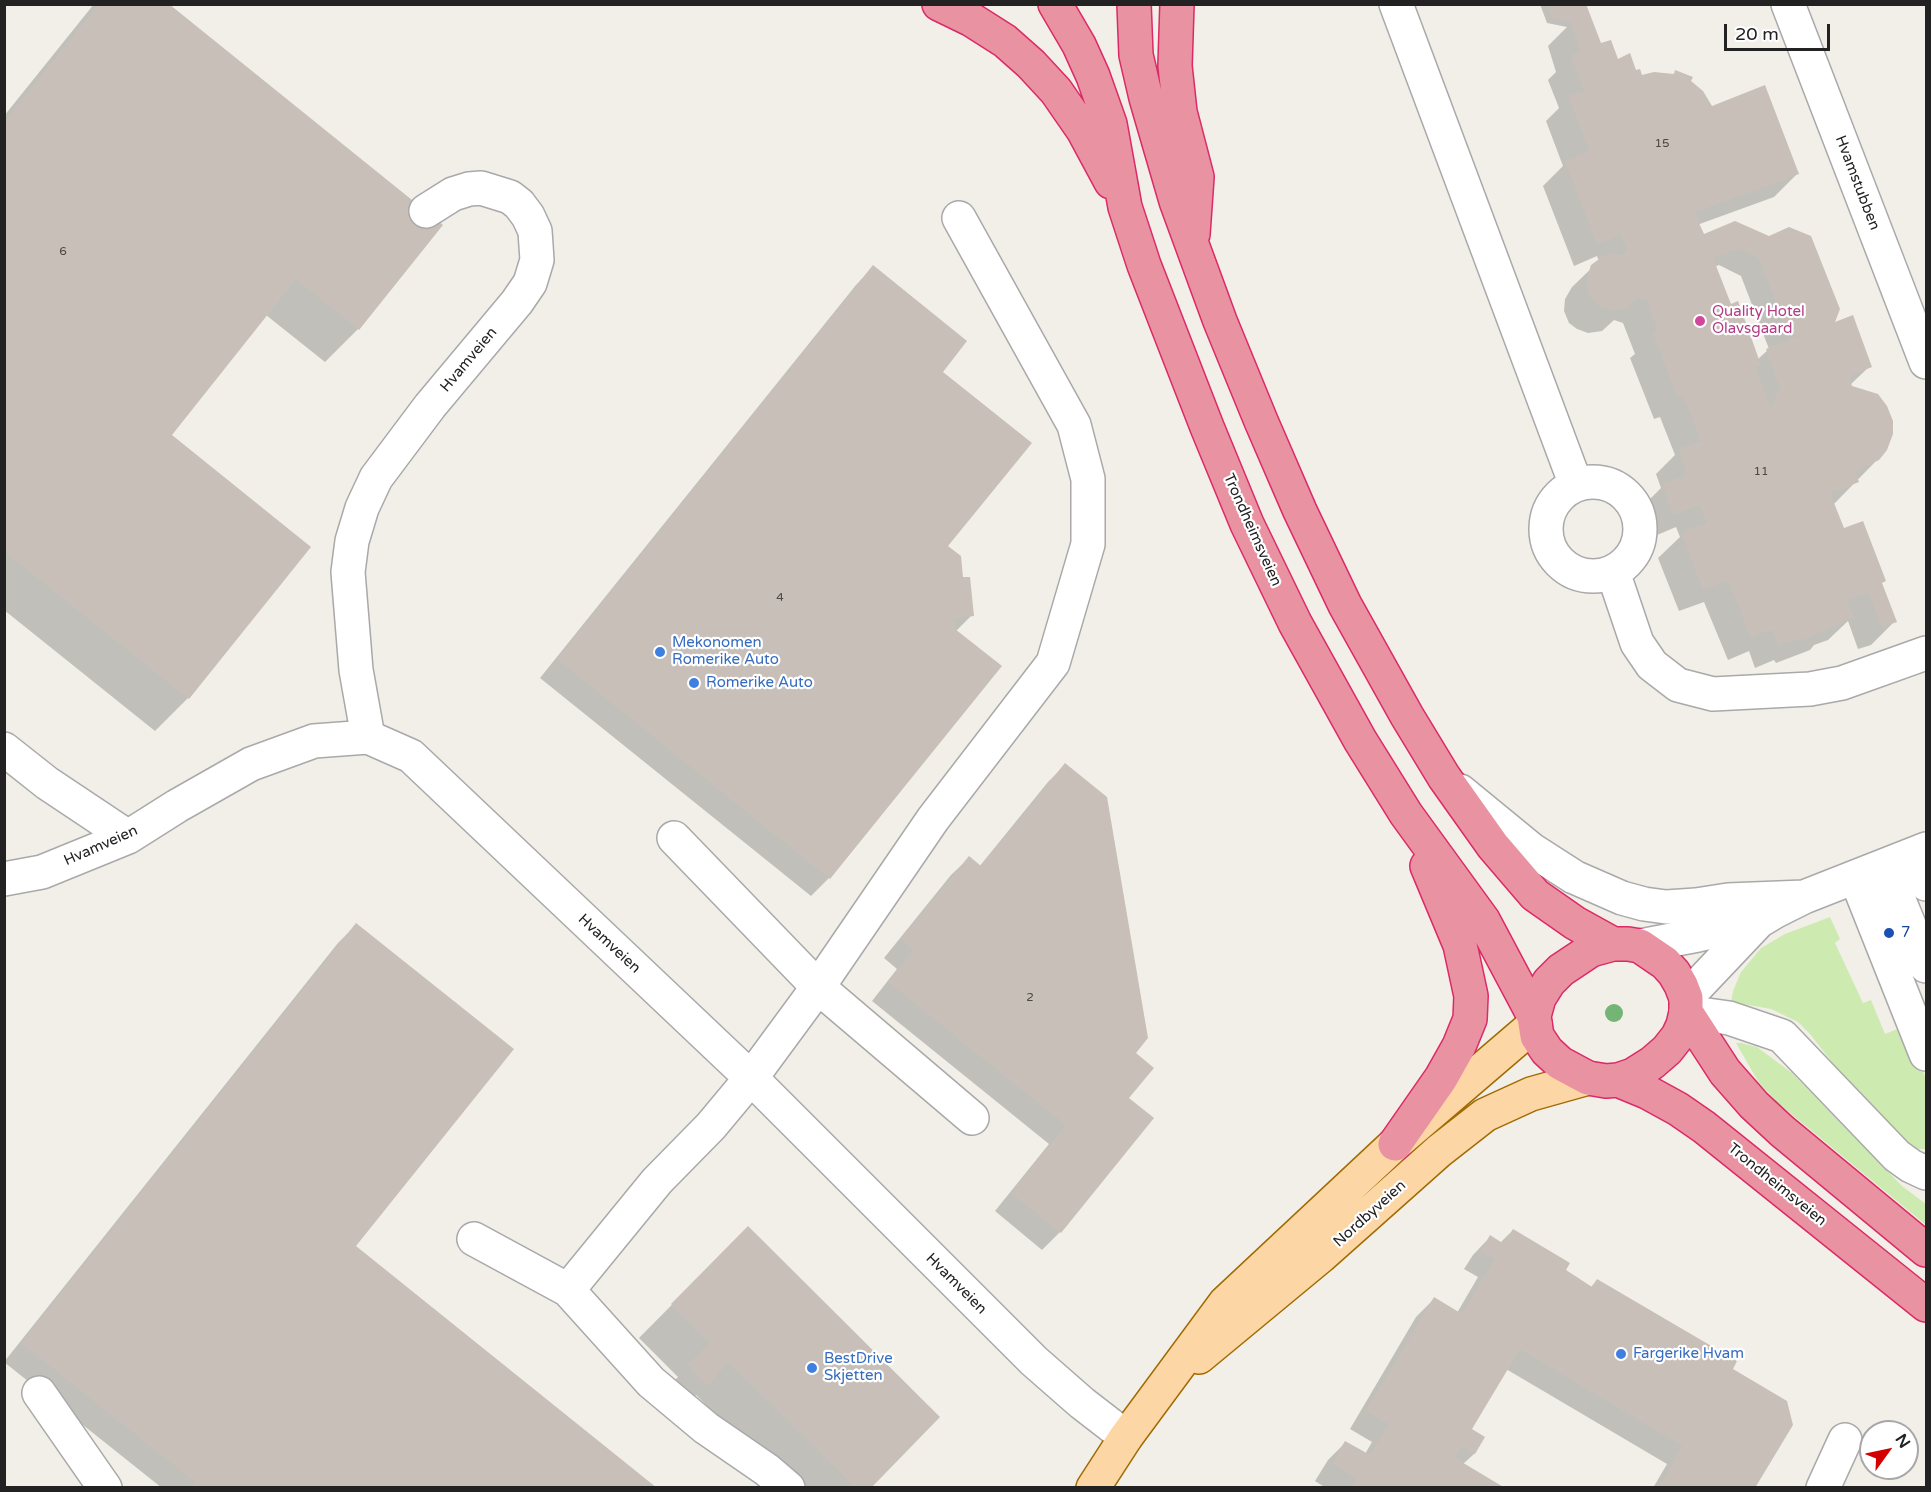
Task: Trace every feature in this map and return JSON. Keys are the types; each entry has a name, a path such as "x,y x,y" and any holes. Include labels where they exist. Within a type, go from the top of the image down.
{"highway":[{"path":"939,4 981,25 1005,41 1031,64 1056,92 1083,130 1125,207"},
{"name":"Trondheimsveien","path":"1055,4 1088,65 1110,124 1125,207 1144,265 1247,524 1327,683 1406,814 1483,920 1534,1020"},
{"path":"1134,4 1136,55 1146,98 1176,201 1220,321 1305,522 1372,656 1444,777 1493,846 1535,896 1575,923 1665,963 1674,973 1686,1005 1725,1072 1754,1106 1926,1250"},
{"path":"1177,4 1174,66 1179,101 1197,177 1192,245"},
{"path":"1395,1144 1441,1078 1459,1046 1470,1019 1471,996 1460,945 1406,814"},
{"path":"1627,945 1591,950 1561,970 1549,982 1539,998 1534,1020 1538,1036 1547,1051 1560,1063 1603,1079 1643,1070 1667,1050 1678,1036 1683,1025 1686,1005"},
{"name":"Trondheimsveien","path":"1603,1079 1668,1104 1704,1127 1926,1305"}],"main road":[{"name":"Nordbyveien","path":"1092,1488 1126,1437 1225,1303 1395,1144 1534,1020"},
{"name":"Nordbyveien","path":"1169,1380 1244,1322 1485,1115 1507,1104 1603,1079"}],"street":[{"path":"1396,4 1576,485"},
{"name":"Hvamstubben","path":"1788,4 1926,362"},
{"name":"Hvamveien","path":"369,737 356,670 348,572 352,541 362,508 376,478 430,406 530,284 537,260 535,231 528,216 510,197 481,188 469,189 453,194 426,211"},
{"path":"568,1290 657,1181 711,1126 751,1078 818,987 933,819 1053,663 1088,544 1088,479 1074,425 959,218"},
{"path":"1600,482 1611,485 1625,494 1638,515 1640,526 1638,543 1626,562 1613,572 1586,576 1565,567 1549,547 1546,535 1549,510 1558,497 1576,485 1600,482"},
{"path":"1613,572 1637,643 1652,665 1678,685 1713,694 1810,689 1842,683 1926,652"},
{"name":"Hvamveien","path":"4,879 42,872 128,837 251,764 314,741 369,737 411,756 751,1078 1034,1361 1082,1403 1126,1437"},
{"path":"4,749 46,783 128,837"},
{"path":"1444,777 1532,850 1574,877 1622,898 1666,907 1728,900 1804,897"},
{"path":"674,838 818,987 972,1118"},
{"path":"1627,945 1698,936 1759,921 1804,897 1896,861"},
{"path":"1896,861 1926,884"},
{"path":"1896,861 1926,966"},
{"path":"1896,861 1926,1054"},
{"path":"1759,921 1686,1005 1764,1028 1782,1036 1890,1149 1911,1166 1926,1173"},
{"path":"474,1239 568,1290 651,1382 706,1428 767,1470 788,1488"},
{"path":"39,1394 105,1488"},
{"path":"1823,1488 1845,1440"}],"green space":[{"path":"1830,917 1840,939 1835,943 1863,1003 1871,1000 1885,1034 1905,1026 1926,1079 1926,1149 1914,1149 1900,1139 1848,1083 1798,1022 1771,1009 1731,1002 1741,972 1761,948 1785,934"},
{"path":"1736,1043 1757,1047 1792,1073 1902,1186 1926,1204 1926,1225 1779,1104 1759,1083"}],"building":[{"path":"99,4 169,4 443,225 359,330 296,279 172,435 311,547 189,699 4,551 4,122"},
{"name":"Quality Hotel Olavsgaard","path":"1547,4 1586,4 1601,43 1611,40 1618,59 1630,53 1636,70 1640,69 1642,75 1654,72 1674,74 1675,70 1693,77 1691,81 1703,91 1712,106 1765,85 1799,174 1694,212 1704,234 1735,221 1769,236 1789,227 1811,236 1840,309 1835,322 1853,315 1872,367 1849,376 1852,386 1878,394 1887,406 1893,421 1893,434 1887,450 1879,460 1855,471 1859,482 1830,493 1844,528 1863,521 1886,581 1882,583 1897,622 1882,627 1869,592 1847,600 1854,617 1800,641 1798,638 1779,646 1772,629 1751,637 1728,580 1703,589 1681,533 1707,523 1699,505 1673,515 1662,484 1687,475 1679,449 1701,441 1683,395 1678,397 1653,334 1658,331 1647,300 1639,297 1627,308 1612,310 1597,304 1588,291 1587,278 1591,265 1605,255 1623,255 1627,249 1621,234 1597,244 1565,161 1590,152 1568,96 1584,91 1571,56 1580,51 1571,22 1552,18","holes":["1738,248 1759,258 1787,331 1799,336 1766,349 1781,390 1778,391 1771,409 1755,367 1761,365 1738,301 1731,304 1713,258"]},
{"path":"873,265 967,341 943,372 1032,443 948,546 961,556 963,577 970,577 974,616 956,618 955,629 1002,666 830,879 557,659"},
{"path":"1065,763 1107,797 1148,1038 1136,1053 1154,1068 1129,1098 1154,1118 1061,1233 1011,1193 1066,1125 888,982 914,950 901,939 969,856 981,866"},
{"path":"356,923 514,1049 356,1246 657,1488 191,1488 195,1482 21,1343"},
{"path":"748,1226 940,1417 871,1488 856,1488 728,1362 707,1386 688,1365 710,1343 671,1304"},
{"path":"1513,1229 1570,1263 1566,1270 1592,1287 1597,1279 1737,1361 1733,1369 1787,1401 1793,1425 1755,1488 1659,1488 1683,1446 1520,1349 1472,1429 1485,1437 1475,1454 1462,1446 1455,1458 1505,1488 1351,1488 1357,1478 1332,1463 1345,1441 1370,1455 1389,1424 1366,1411 1434,1297 1462,1314 1495,1259 1481,1251 1490,1235 1504,1244"}],"place":[{"name":"Quality Hotel Olavsgaard","path":"1700,321"},
{"name":"Mekonomen Romerike Auto","path":"660,652"},
{"name":"Romerike Auto","path":"694,683"},
{"name":"7","path":"1889,933"},
{"name":"Fargerike Hvam","path":"1621,1354"},
{"name":"BestDrive Skjetten","path":"812,1368"}]}
